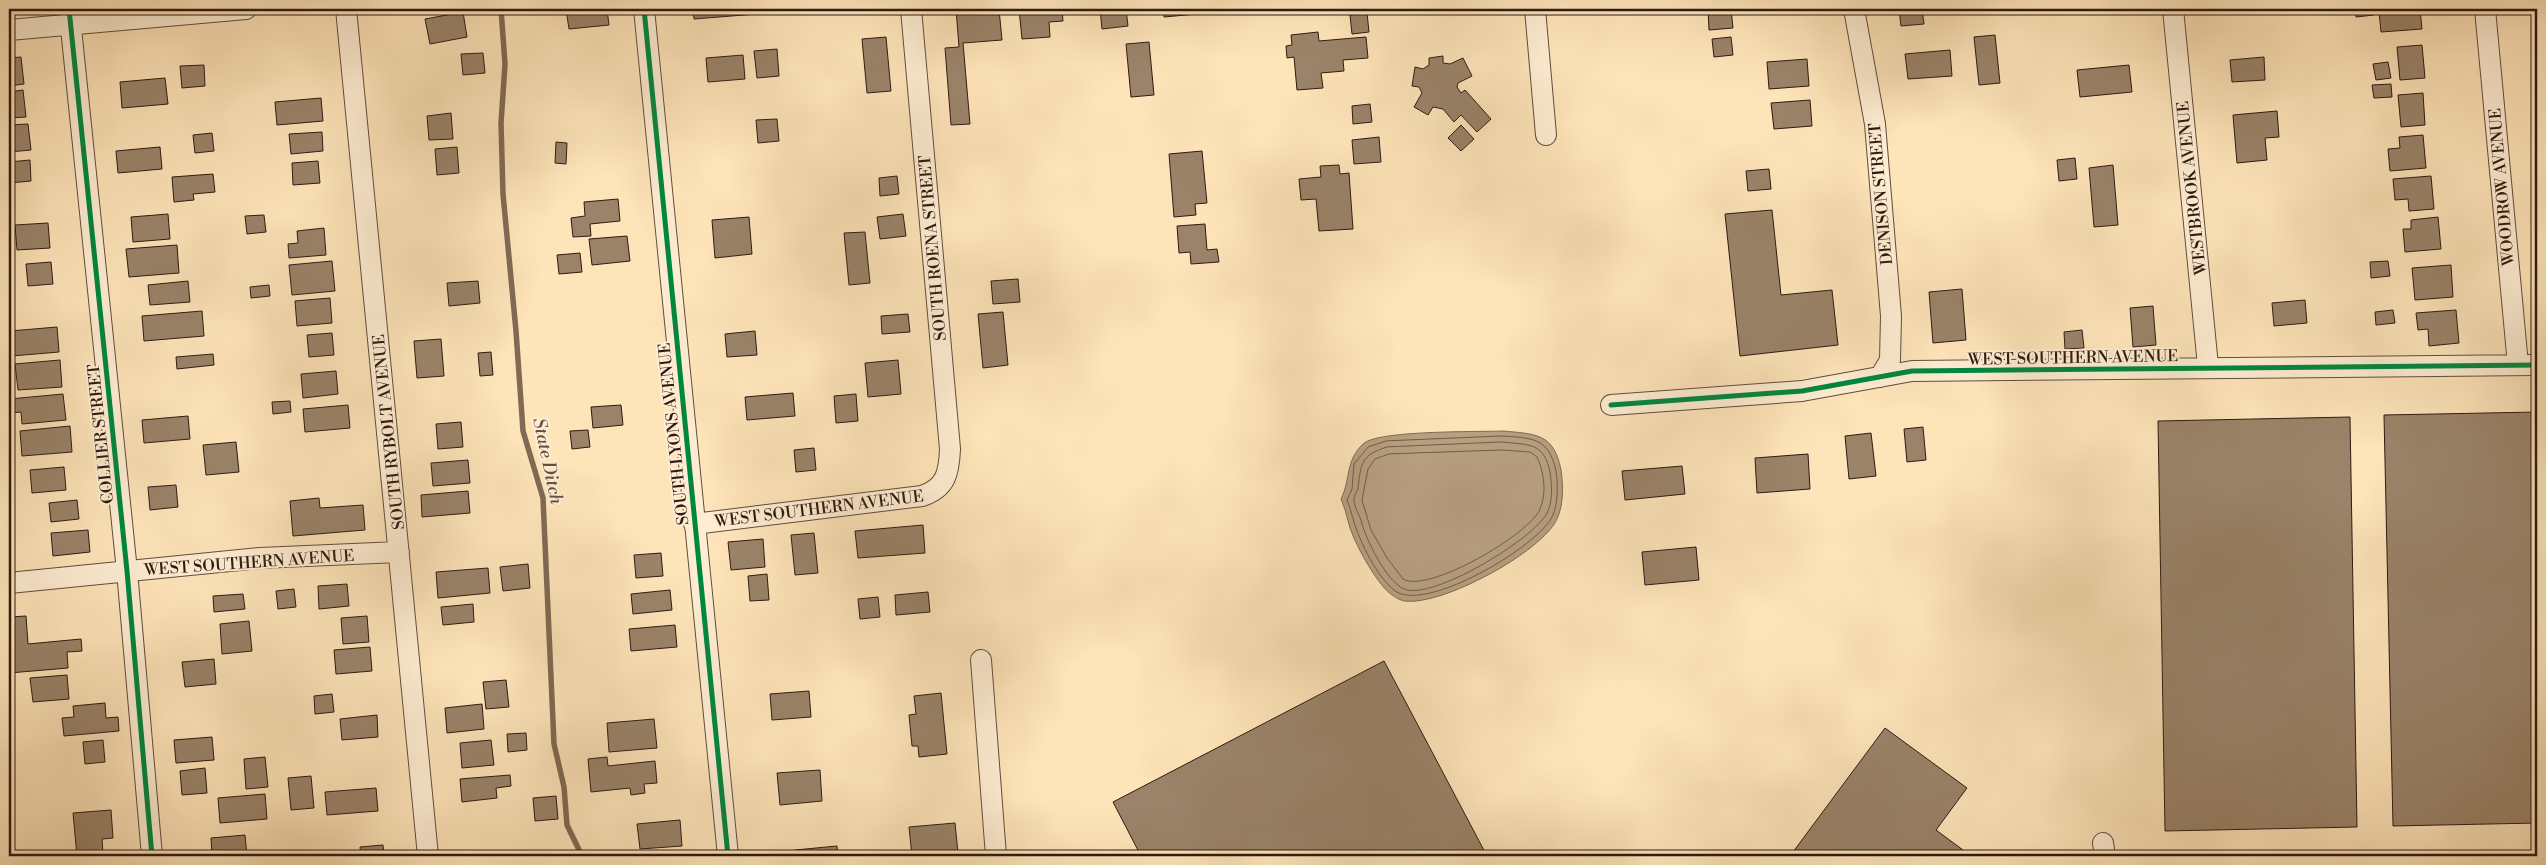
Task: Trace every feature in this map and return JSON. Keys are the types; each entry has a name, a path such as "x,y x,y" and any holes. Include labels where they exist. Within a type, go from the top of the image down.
{"street":[{"path":"9,30 70,17 246,9"},
{"name":"SOUTH RYBOLT AVENUE","path":"346,9 428,856"},
{"name":"SOUTH LYONS AVENUE","path":"644,9 728,856"},
{"name":"SOUTH ROENA STREET","path":"911,9 950,449 948,470 941,486"},
{"path":"1535,9 1546,135"},
{"name":"DENISON STREET","path":"1854,9 1875,124 1891,316 1890,360 1880,377"},
{"name":"WESTBROOK AVENUE","path":"2173,9 2208,366"},
{"name":"WOODROW AVENUE","path":"2485,9 2528,365"},
{"name":"COLLIER STREET","path":"70,17 126,571 152,856"},
{"name":"WEST SOUTHERN AVENUE","path":"1611,405 1802,390 1912,371 2014,371 2208,366 2528,365"},
{"name":"WEST SOUTHERN AVENUE","path":"694,524 900,500 934,492 941,486"},
{"name":"WEST SOUTHERN AVENUE","path":"9,583 260,558 399,552"},
{"path":"981,660 996,856"}],"water":[{"path":"1503,431 1534,435 1548,442 1553,449 1558,458 1562,482 1562,501 1557,519 1548,532 1532,546 1512,561 1489,574 1442,595 1422,600 1403,601 1398,599 1387,590 1370,569 1352,533 1341,499 1353,457 1357,450 1372,439 1387,436"}],"building":[{"path":"566,9 607,9 609,25 569,29"},
{"path":"693,9 769,9 769,13 694,19"},
{"path":"956,9 999,9 1002,40 963,43 970,124 951,125 945,48 959,47"},
{"path":"1019,9 1062,9 1063,21 1049,22 1050,37 1022,39"},
{"path":"1100,9 1126,9 1128,26 1102,29"},
{"path":"1164,9 1196,9 1197,14 1164,17"},
{"path":"1708,9 1731,9 1733,28 1709,30"},
{"path":"1899,9 1922,9 1924,24 1901,26"},
{"path":"2355,9 2374,9 2374,15 2356,17"},
{"path":"2420,9 2422,29 2381,32 2379,11"},
{"path":"463,12 467,37 430,44 425,19"},
{"path":"1367,13 1369,32 1352,34 1350,15"},
{"path":"1318,32 1319,41 1366,37 1368,58 1343,60 1344,71 1321,73 1323,88 1297,90 1294,57 1287,58 1286,46 1292,45 1291,35"},
{"path":"1995,35 2000,83 1979,85 1974,37"},
{"path":"886,37 891,91 867,93 862,39"},
{"path":"1731,37 1733,55 1714,57 1712,39"},
{"path":"1149,42 1154,95 1131,97 1126,44"},
{"path":"2422,45 2425,78 2400,80 2397,47"},
{"path":"777,49 779,76 757,78 754,51"},
{"path":"1950,50 1952,76 1908,79 1905,54"},
{"path":"483,53 485,73 463,75 461,54"},
{"path":"743,55 745,79 708,82 706,58"},
{"path":"1443,56 1443,63 1450,64 1463,58 1472,76 1458,83 1457,87 1461,93 1465,90 1491,119 1477,132 1461,115 1454,122 1443,109 1433,107 1428,115 1414,107 1422,93 1419,87 1412,86 1415,67 1423,69 1429,65 1429,58"},
{"path":"21,57 24,84 9,86 9,58"},
{"path":"2264,57 2265,80 2232,82 2230,60"},
{"path":"1807,59 1809,86 1769,89 1767,62"},
{"path":"2388,62 2391,78 2376,80 2373,64"},
{"path":"204,65 205,86 182,88 180,66"},
{"path":"2129,65 2132,92 2080,97 2077,70"},
{"path":"165,78 168,104 122,108 120,82"},
{"path":"2391,84 2392,97 2374,98 2372,85"},
{"path":"23,90 26,117 9,118 9,92"},
{"path":"2423,93 2425,125 2401,127 2398,95"},
{"path":"321,98 323,121 277,125 275,102"},
{"path":"1810,100 1812,126 1774,129 1771,103"},
{"path":"1370,104 1372,122 1353,124 1352,106"},
{"path":"2277,111 2279,137 2265,138 2267,160 2237,163 2233,115"},
{"path":"451,113 453,139 429,140 427,116"},
{"path":"777,119 779,141 758,143 756,120"},
{"path":"28,124 31,150 9,152 9,125"},
{"path":"1461,125 1474,139 1461,151 1448,138"},
{"path":"322,132 323,151 291,154 289,134"},
{"path":"212,133 214,151 195,153 193,135"},
{"path":"2423,135 2426,168 2390,171 2388,149 2400,148 2399,137"},
{"path":"1379,137 1381,162 1354,164 1352,140"},
{"path":"556,142 567,143 566,164 555,163"},
{"path":"160,147 162,169 118,173 116,151"},
{"path":"457,147 459,173 437,175 435,149"},
{"path":"1202,151 1207,203 1195,204 1196,215 1174,217 1169,154"},
{"path":"2075,158 2077,179 2059,181 2057,160"},
{"path":"30,160 31,181 9,183 9,162"},
{"path":"318,161 320,183 293,185 292,163"},
{"path":"1339,165 1340,174 1349,173 1353,229 1319,231 1316,199 1301,200 1299,179 1321,177 1320,166"},
{"path":"2113,165 2118,225 2094,227 2089,168"},
{"path":"1769,169 1771,189 1748,191 1746,171"},
{"path":"213,174 215,192 193,194 194,200 174,202 172,177"},
{"path":"897,176 899,194 880,196 879,178"},
{"path":"2431,176 2434,209 2409,211 2408,199 2395,200 2393,179"},
{"path":"618,199 620,221 590,224 591,236 573,237 571,218 585,216 584,202"},
{"path":"1772,210 1781,295 1832,290 1838,345 1740,356 1725,214"},
{"path":"168,214 170,239 133,242 131,217"},
{"path":"903,214 906,236 880,239 877,217"},
{"path":"264,215 266,232 247,234 245,216"},
{"path":"749,217 752,254 715,258 712,220"},
{"path":"2438,217 2441,249 2405,252 2403,229 2411,229 2411,220"},
{"path":"48,223 50,248 17,250 15,225"},
{"path":"1205,224 1207,250 1217,249 1219,262 1191,264 1190,252 1179,253 1177,226"},
{"path":"324,228 326,255 289,258 288,244 298,243 297,231"},
{"path":"865,232 870,283 849,285 844,233"},
{"path":"627,236 630,261 592,265 589,239"},
{"path":"177,245 179,273 129,277 126,249"},
{"path":"580,253 582,272 559,274 557,255"},
{"path":"332,261 335,291 292,295 289,265"},
{"path":"2388,261 2390,276 2371,278 2370,262"},
{"path":"51,262 53,284 28,286 26,264"},
{"path":"2451,265 2453,297 2415,300 2412,268"},
{"path":"1018,279 1020,302 993,304 991,281"},
{"path":"188,281 190,302 150,305 148,285"},
{"path":"478,281 480,303 449,306 447,283"},
{"path":"269,285 270,296 251,298 250,287"},
{"path":"1962,289 1966,340 1933,343 1929,292"},
{"path":"330,298 332,323 297,326 295,301"},
{"path":"2305,300 2307,323 2274,326 2272,303"},
{"path":"2153,306 2156,345 2133,347 2130,308"},
{"path":"2393,310 2395,323 2376,325 2375,312"},
{"path":"2456,310 2459,343 2429,346 2428,329 2418,330 2416,313"},
{"path":"202,311 204,336 144,341 142,316"},
{"path":"1003,312 1008,365 983,368 978,314"},
{"path":"908,314 910,332 882,334 881,316"},
{"path":"57,327 59,352 12,356 10,331"},
{"path":"2082,330 2084,348 2065,349 2064,332"},
{"path":"755,331 757,355 727,357 725,334"},
{"path":"332,333 334,355 309,357 307,335"},
{"path":"441,339 444,376 417,378 414,341"},
{"path":"491,352 493,375 480,376 478,353"},
{"path":"213,354 214,365 177,369 176,357"},
{"path":"60,360 62,387 18,390 15,364"},
{"path":"898,360 901,394 868,397 865,363"},
{"path":"336,371 338,394 303,398 301,374"},
{"path":"793,393 795,416 747,420 745,397"},
{"path":"63,394 66,420 22,424 21,412 10,413 9,399"},
{"path":"856,394 858,421 836,423 834,396"},
{"path":"290,401 291,412 273,414 272,402"},
{"path":"348,405 350,428 305,432 303,409"},
{"path":"621,405 623,425 593,428 591,407"},
{"path":"2537,412 2537,823 2393,826 2384,415"},
{"path":"188,416 190,439 144,443 142,420"},
{"path":"2350,417 2357,827 2165,831 2158,421"},
{"path":"461,422 463,447 438,449 436,424"},
{"path":"70,426 72,452 22,456 20,431"},
{"path":"1923,427 1926,460 1907,462 1904,429"},
{"path":"588,430 590,447 572,449 570,431"},
{"path":"9,432 11,432 12,446 9,447"},
{"path":"1871,433 1876,476 1849,479 1845,436"},
{"path":"236,442 239,472 206,475 203,445"},
{"path":"814,448 816,470 796,472 794,450"},
{"path":"1808,454 1810,489 1757,493 1755,458"},
{"path":"468,460 470,483 433,486 431,463"},
{"path":"1682,466 1685,494 1625,500 1622,471"},
{"path":"64,467 66,490 32,493 30,470"},
{"path":"176,485 178,507 150,510 148,487"},
{"path":"468,491 470,513 422,517 421,495"},
{"path":"319,498 320,508 363,505 365,530 293,536 290,501"},
{"path":"77,500 79,519 51,522 49,503"},
{"path":"923,525 925,553 858,558 855,531"},
{"path":"88,530 90,552 53,556 51,533"},
{"path":"814,533 818,573 795,575 791,535"},
{"path":"763,539 765,567 731,570 728,542"},
{"path":"1696,547 1699,580 1645,585 1642,552"},
{"path":"661,553 663,576 636,578 634,555"},
{"path":"528,564 530,588 503,591 500,567"},
{"path":"488,568 490,593 438,598 436,572"},
{"path":"767,574 769,600 750,601 748,576"},
{"path":"347,584 349,606 319,609 318,586"},
{"path":"294,589 296,607 278,609 276,591"},
{"path":"670,590 672,610 633,614 631,594"},
{"path":"928,592 930,612 896,615 895,595"},
{"path":"243,594 245,609 214,612 213,596"},
{"path":"878,597 880,617 860,619 858,599"},
{"path":"473,604 474,622 443,625 441,607"},
{"path":"26,616 28,644 81,639 82,651 67,652 68,668 9,673 9,617"},
{"path":"367,616 369,642 343,644 341,618"},
{"path":"249,621 252,651 222,654 220,624"},
{"path":"675,625 677,647 631,651 629,629"},
{"path":"370,647 372,671 336,674 334,650"},
{"path":"214,659 216,684 185,687 182,662"},
{"path":"1384,661 1487,856 1141,856 1113,802"},
{"path":"67,675 69,699 33,702 30,678"},
{"path":"506,680 509,707 486,709 483,682"},
{"path":"809,691 811,717 772,720 770,694"},
{"path":"941,693 947,754 919,757 918,746 912,746 909,715 916,714 914,696"},
{"path":"332,694 334,712 315,714 314,696"},
{"path":"105,703 106,718 118,717 119,731 64,736 62,718 74,717 73,706"},
{"path":"482,704 484,729 447,733 445,708"},
{"path":"377,715 378,737 342,740 340,719"},
{"path":"654,719 657,748 609,752 607,723"},
{"path":"1885,728 1967,788 1936,830 1963,850 1958,856 1790,856"},
{"path":"526,733 527,750 508,752 507,734"},
{"path":"212,737 214,760 176,763 174,740"},
{"path":"103,740 105,762 85,764 83,742"},
{"path":"491,740 494,765 462,768 460,743"},
{"path":"265,757 268,787 246,789 244,759"},
{"path":"607,757 608,766 655,761 657,783 644,784 645,793 631,795 630,788 591,792 588,759"},
{"path":"205,768 207,793 182,795 180,771"},
{"path":"820,770 822,801 780,805 777,773"},
{"path":"510,775 511,786 496,788 497,798 462,802 460,779"},
{"path":"311,776 314,808 291,810 288,778"},
{"path":"376,788 378,811 327,815 325,792"},
{"path":"265,794 267,819 220,823 218,798"},
{"path":"556,796 558,819 535,821 533,798"},
{"path":"111,810 113,838 102,839 103,854 77,856 73,813"},
{"path":"680,820 682,846 640,849 637,824"},
{"path":"955,823 958,853 912,856 909,827"},
{"path":"245,835 247,856 212,856 211,838"},
{"path":"383,845 384,856 361,856 360,847"},
{"path":"837,846 838,856 796,856 795,850"}],"waterway":[{"name":"State Ditch","path":"501,9 505,64 501,123 503,194 523,431 543,498 554,744 564,787 567,825 582,856"}],"cycle path":[{"path":"69,9 127,571 152,856"},
{"path":"644,9 728,856"},
{"path":"1611,405 1802,391 1912,371 2537,365"}]}
